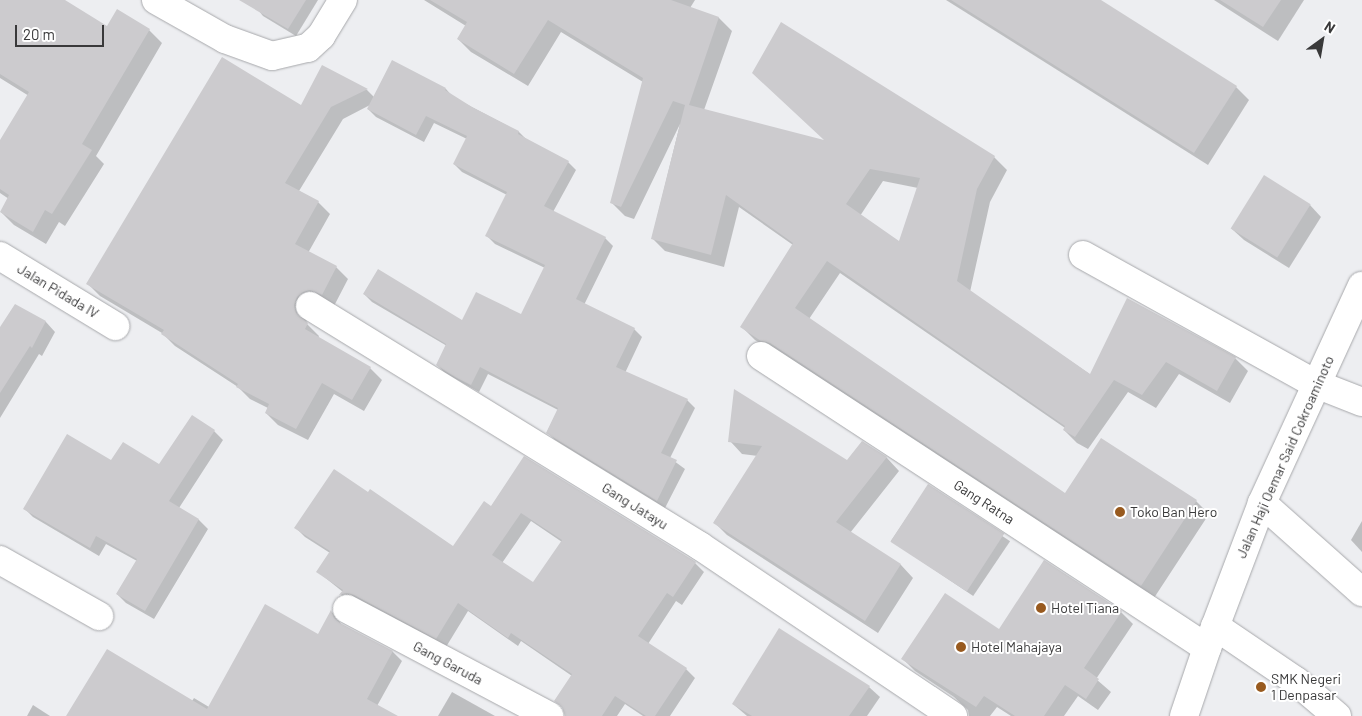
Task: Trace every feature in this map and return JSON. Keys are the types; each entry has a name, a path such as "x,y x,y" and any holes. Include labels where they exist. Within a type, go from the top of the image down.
{"main road":[{"path":"156,0 225,39 272,56 308,48 321,36 343,0"},
{"name":"Jalan Pidada IV","path":"0,256 115,326"},
{"path":"1083,256 1316,384 1362,402"},
{"name":"Jalan Haji Oemar Said Cokroaminoto","path":"1184,716 1211,637 1262,503 1362,286"},
{"name":"Gang Jatayu","path":"310,306 700,546 953,716"},
{"name":"Gang Ratna","path":"761,356 1211,637 1296,681 1337,716"},
{"path":"1262,503 1362,592"},
{"path":"0,560 99,616"},
{"name":"Gang Garuda","path":"347,609 549,716"}],"building":[{"path":"0,0 65,0 107,26 117,9 150,29 82,144 92,150 52,214 45,210 33,232 0,212 9,195 0,189 0,140 29,92 0,74"},
{"path":"239,0 306,0 288,29"},
{"path":"430,0 671,0 719,17 689,105 824,140 752,73 781,22 995,156 977,189 957,281 1090,374 1127,298 1236,357 1217,391 1166,362 1142,395 1114,380 1075,437 1063,430 1065,426 827,261 795,308 1065,493 1101,438 1197,500 1141,586 770,343 761,341 740,327 793,243 726,195 711,255 651,239 685,105 673,101 621,207 610,203 643,78 548,20 514,74 457,39 467,22","holes":["870,169 920,178 899,241 846,204"]},
{"path":"951,0 1101,0 1237,86 1194,153"},
{"path":"1220,0 1281,0 1263,27"},
{"path":"222,57 301,105 322,65 368,89 331,107 285,183 319,201 295,244 337,266 322,295 310,290 303,292 297,297 294,305 296,313 308,323 305,329 371,367 352,400 322,383 296,429 265,413 269,404 236,387 238,384 161,334 164,330 86,284"},
{"path":"392,60 446,88 445,90 472,107 519,131 518,134 569,161 544,206 606,237 576,299 635,328 616,367 688,399 661,453 677,460 657,501 546,433 558,408 480,367 471,385 455,377 436,365 446,344 363,294 378,269 462,320 476,292 521,314 545,265 485,236 507,192 453,164 467,136 426,116 416,135 367,109"},
{"path":"1264,175 1311,204 1277,258 1231,228"},
{"path":"15,304 46,321 32,348 30,346 0,393 0,327"},
{"path":"734,389 847,460 862,441 887,457 836,522 901,564 865,621 713,523 762,446 728,442"},
{"path":"192,415 215,430 169,501 199,519 145,611 116,594 137,559 96,536 90,548 23,509 67,434 111,460 123,442 159,464"},
{"path":"524,456 696,562 673,597 667,593 638,636 687,668 655,716 646,716 615,696 602,716 565,716 562,707 554,701 572,674 511,633 508,638 458,603 436,639 354,595 347,593 339,595 343,590 316,572 330,551 294,528 334,469 368,492 370,489 453,546 484,501 491,506","holes":["521,513 562,540 533,582 492,555"]},
{"path":"928,484 1004,534 967,591 890,542"},
{"path":"1044,560 1122,611 1084,668 1099,679 1086,699 1065,685 1044,716 1015,716 984,696 976,707 901,659 945,593 999,629"},
{"path":"265,604 318,634 331,610 334,618 340,623 393,651 367,699 398,716 66,716 107,649 207,709"},
{"path":"779,628 870,686 849,716 752,716 732,704"}],"place":[{"name":"Toko Ban Hero","path":"1120,512"},
{"name":"Hotel Tiana","path":"1041,608"},
{"name":"Hotel Mahajaya","path":"961,647"},
{"name":"SMK Negeri 1 Denpasar","path":"1261,687"}]}
